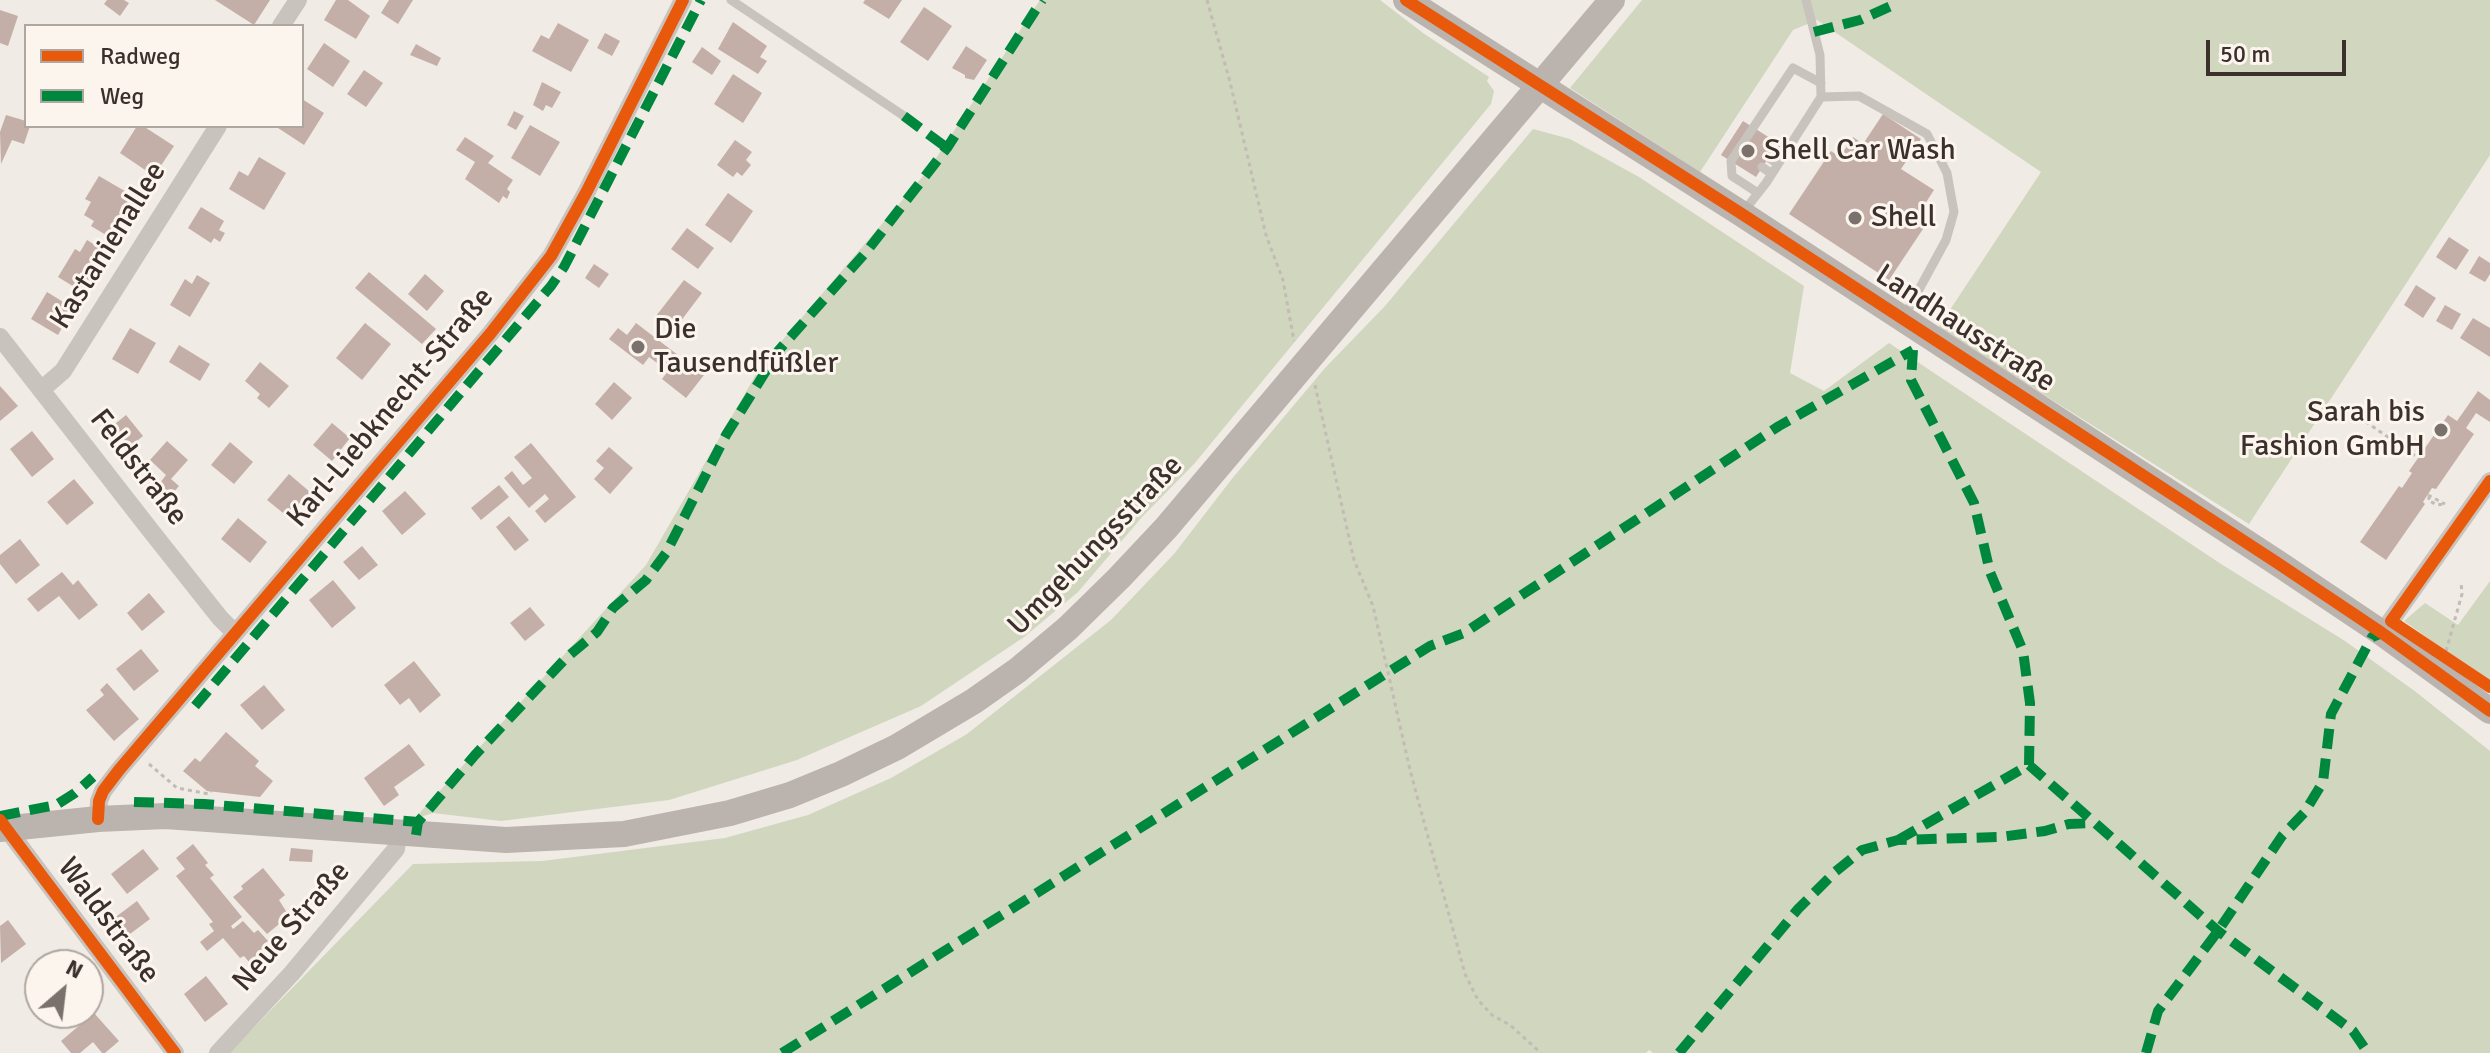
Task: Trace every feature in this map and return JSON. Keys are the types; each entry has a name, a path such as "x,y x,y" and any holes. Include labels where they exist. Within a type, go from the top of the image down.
{"main road":[{"name":"Landhausstraße","path":"1406,0 1539,87 1750,204 1913,334 2382,633 2490,711"},
{"name":"Umgehungsstraße","path":"398,833 490,840 557,839 624,834 678,825 790,795 841,774 897,747 974,701 1018,670 1068,628 1166,528 1612,0"},
{"path":"2,826 165,816 398,833"}],"street":[{"path":"282,24 298,0"},
{"name":"Karl-Liebknecht-Straße","path":"98,819 103,791 135,751 490,334 542,268 587,191 683,0"},
{"name":"Kastanienallee","path":"41,390 63,371 217,128"},
{"name":"Feldstraße","path":"0,337 210,606 234,632"},
{"path":"2382,633 2490,481"},
{"name":"Waldstraße","path":"2,826 175,1053"},
{"name":"Neue Straße","path":"218,1053 292,973 396,849 398,833"}],"lane":[{"path":"731,0 904,116"},
{"path":"1806,0 1820,55 1821,83 1821,97 1750,204 1732,176 1731,161 1793,68 1821,83"},
{"path":"1821,97 1859,96 1927,134 1947,173 1954,212 1913,334"},
{"path":"1771,153 1782,159"},
{"path":"1762,167 1772,174"}],"path":[{"path":"1207,0 1266,235 1283,280 1294,343"},
{"path":"1315,386 1354,560 1373,606 1410,770 1465,974 1478,1000 1492,1015 1528,1039 1541,1053"},
{"path":"2359,417 2418,458"},
{"path":"2446,659 2462,594 2461,582"},
{"path":"135,751 177,788 209,794 211,791"}],"green space":[{"path":"1040,0 1380,0 1489,77 1487,81 1494,91 1491,104 1194,464 1142,517 1078,592 1024,637 921,706 797,760 669,800 501,821 433,813 414,819 646,565 762,364 929,169"},
{"path":"1642,0 2490,0 2490,155 2249,524 1938,328 2041,172 1817,20 1793,30 1700,172 1570,88"},
{"path":"1533,129 1570,139 1639,177 1804,286 1790,373 1824,391 1889,343 2221,564 2345,641 2490,751 2490,1053 1653,1053 1649,1050 1646,1053 229,1053 413,864 542,861 725,838 808,815 891,778 967,734 1111,620 1174,554 1325,368 1385,306"},
{"path":"2490,581 2490,683 2404,621 2425,603 2458,625"}],"building":[{"path":"107,0 129,3 120,16 104,4"},
{"path":"215,0 270,0 252,24"},
{"path":"336,0 348,0 370,16 356,39 324,20"},
{"path":"389,0 413,0 398,24 381,13"},
{"path":"865,0 902,0 889,19 863,3"},
{"path":"924,7 952,26 928,61 900,42"},
{"path":"0,10 18,16 8,46 0,43"},
{"path":"733,22 767,46 760,57 767,61 758,74 718,49"},
{"path":"558,23 589,40 571,72 532,51 541,35 549,39"},
{"path":"605,33 620,41 612,56 597,48"},
{"path":"324,43 350,61 333,87 307,69"},
{"path":"416,44 441,58 437,66 410,55"},
{"path":"966,46 987,60 974,80 965,78 952,68"},
{"path":"702,47 721,61 712,75 692,62"},
{"path":"364,70 383,83 366,107 347,94"},
{"path":"733,74 762,93 743,123 714,104"},
{"path":"542,82 561,92 552,108 546,105 543,111 533,105"},
{"path":"304,100 324,113 304,145 278,128 304,128"},
{"path":"514,111 524,116 516,130 507,125"},
{"path":"1883,114 1921,139 1901,169 1934,190 1921,210 1931,217 1889,280 1789,214 1831,151 1840,157 1853,137 1863,144"},
{"path":"6,115 24,120 24,128 29,128 24,144 12,140 1,164 0,132"},
{"name":"Shell Car Wash","path":"1743,121 1778,143 1756,177 1721,155"},
{"path":"530,125 560,142 540,176 511,158"},
{"path":"136,128 146,128 174,146 154,176 120,153"},
{"path":"465,137 494,156 488,163 513,180 507,189 510,192 507,199 503,196 499,203 465,179 475,162 456,150"},
{"path":"735,140 752,152 746,160 751,165 742,176 737,172 733,177 717,165"},
{"path":"259,157 286,173 264,210 229,189 239,171 248,176"},
{"path":"99,176 135,197 127,209 133,213 119,237 108,231 106,235 91,226 94,221 84,215 91,202 85,199"},
{"path":"728,193 753,211 731,243 705,225"},
{"path":"201,207 224,221 219,230 225,233 220,242 214,238 211,243 188,228"},
{"path":"687,228 714,248 698,269 671,249"},
{"path":"2449,237 2469,250 2456,270 2436,257"},
{"path":"87,240 106,252 96,279 84,293 58,277 75,249 80,252"},
{"path":"2479,256 2490,263 2490,274 2485,282 2469,273"},
{"path":"594,264 609,274 599,288 585,278"},
{"path":"369,272 436,329 422,344 355,288"},
{"path":"425,274 444,291 427,311 408,294"},
{"path":"197,275 210,283 190,317 170,305 185,279 192,284"},
{"path":"684,280 702,293 674,330 656,316"},
{"path":"2416,285 2436,298 2423,318 2404,305"},
{"path":"47,292 73,308 58,335 31,319"},
{"path":"2445,305 2461,314 2452,330 2436,321"},
{"path":"2473,318 2490,328 2490,357 2460,338"},
{"path":"365,323 391,344 362,380 336,358"},
{"path":"636,323 704,375 686,398 662,379 668,371 649,357 643,365 609,339 618,328 627,335"},
{"path":"130,328 156,343 138,374 112,359"},
{"path":"179,345 210,364 200,381 169,362"},
{"path":"260,362 289,386 269,408 257,398 260,394 245,381"},
{"path":"614,382 632,398 612,420 595,404"},
{"path":"0,386 18,406 0,421"},
{"path":"2478,391 2490,400 2490,422 2476,413 2466,428 2474,434 2436,489 2432,488 2423,502 2425,504 2386,560 2360,542 2399,486 2402,488 2412,473 2409,471 2448,415 2457,421"},
{"path":"126,415 143,436 127,449 110,428"},
{"path":"332,423 350,438 332,461 313,445"},
{"path":"32,431 54,459 32,477 10,449"},
{"path":"167,441 188,460 171,479 179,486 165,503 153,492 166,475 150,460"},
{"path":"230,442 253,462 234,484 211,465"},
{"path":"531,443 576,497 545,523 535,511 549,499 545,494 529,508 504,478 512,471 523,485 532,478 514,457"},
{"path":"609,447 633,468 610,494 594,479 604,468 596,461"},
{"path":"289,474 310,492 288,517 267,500"},
{"path":"74,479 94,503 67,525 47,502"},
{"path":"499,485 509,497 481,520 471,508"},
{"path":"405,491 426,514 402,535 382,511"},
{"path":"509,516 529,540 515,551 496,527"},
{"path":"238,518 267,542 250,563 221,539"},
{"path":"20,539 40,565 16,584 0,564 0,555"},
{"path":"362,546 378,565 359,580 343,562"},
{"path":"62,572 73,585 78,580 98,605 79,620 59,596 38,612 27,599"},
{"path":"333,580 356,608 332,628 309,600"},
{"path":"149,593 165,612 142,631 127,613"},
{"path":"530,607 545,625 525,641 510,623"},
{"path":"141,649 159,671 134,691 116,669"},
{"path":"414,661 441,695 420,713 409,698 400,705 384,685"},
{"path":"107,683 139,719 114,741 86,710 104,695 100,690"},
{"path":"264,685 285,710 262,730 240,705"},
{"path":"226,732 259,761 255,766 273,781 260,797 207,791 183,771 195,758 200,762"},
{"path":"409,744 425,765 394,787 399,795 384,806 364,778"},
{"path":"193,844 214,875 210,878 242,917 231,926 233,929 243,921 254,933 258,930 268,941 263,945 272,956 262,964 256,956 249,962 244,956 240,958 223,938 207,951 200,942 214,931 209,924 213,922 176,876 185,869 176,858"},
{"path":"291,848 313,850 312,862 289,861"},
{"path":"143,849 159,869 127,894 111,874"},
{"path":"263,868 285,895 279,900 289,916 267,934 233,897"},
{"path":"137,901 150,919 126,937 113,919"},
{"path":"8,920 26,944 1,963 0,926"},
{"path":"206,976 228,1004 205,1022 184,994"},
{"path":"104,1024 119,1041 105,1053 93,1042 80,1053 71,1053 61,1041 75,1029 104,1029"}],"marked path":[{"path":"195,706 551,286 564,267 701,0"},
{"path":"416,835 418,822 475,755 565,659 597,632 613,608 646,580 666,553 726,435 779,350 867,251 947,148 1042,0"},
{"path":"1814,32 1860,20 1891,6 1896,0"},
{"path":"904,116 947,148"},
{"path":"1913,350 1911,380 1974,503 1990,572 2023,651 2030,703 2029,765"},
{"path":"782,1053 1430,646 1464,633 1779,426 1913,350"},
{"path":"2146,1053 2158,1011 2218,931 2282,836 2304,813 2323,782 2331,714 2372,637 2382,633"},
{"path":"1898,840 2029,765 2218,931 2353,1031 2368,1053"},
{"path":"0,816 56,805 93,777"},
{"path":"134,802 204,804 418,822"},
{"path":"1679,1053 1798,909 1862,850 1898,840 2000,837 2045,831 2069,824 2095,823"}],"cycle path":[{"path":"98,819 103,791 119,770 490,334 551,256 683,0"},
{"path":"1406,0 1742,214 2276,562 2490,711"},
{"path":"2490,481 2391,621 2490,687"},
{"path":"0,820 175,1053"}],"place":[{"name":"Shell Car Wash","path":"1748,151"},
{"name":"Shell","path":"1855,218"},
{"name":"Die Tausendfüßler","path":"638,347"},
{"name":"Sarah bis Fashion GmbH","path":"2441,430"}]}
